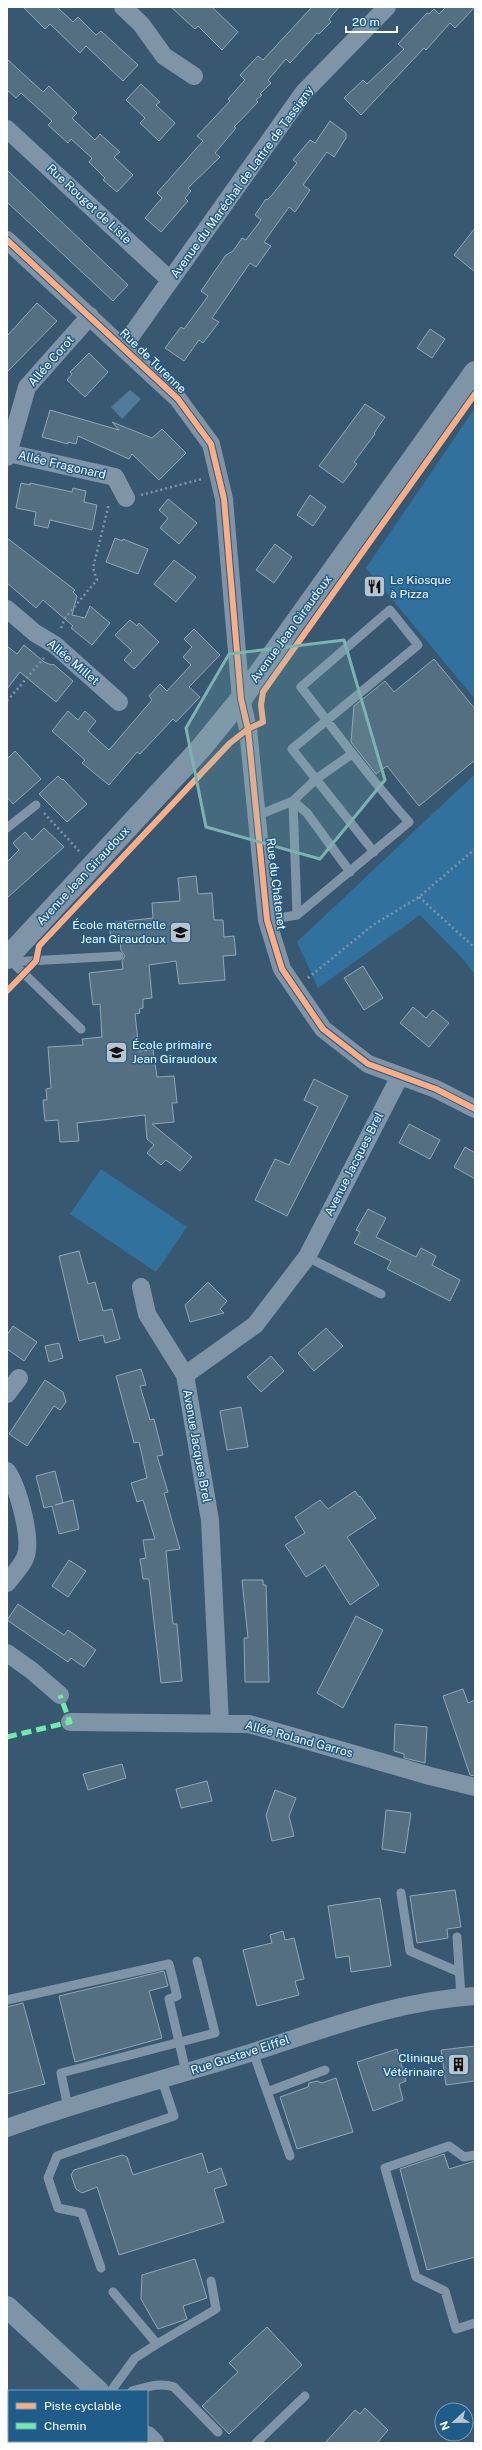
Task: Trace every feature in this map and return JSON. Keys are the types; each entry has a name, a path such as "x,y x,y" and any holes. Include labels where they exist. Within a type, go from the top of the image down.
{"street":[{"path":"123,7 141,24 164,56 194,76"},
{"name":"Avenue du Maréchal de Lattre de Tassigny","path":"123,347 304,92 387,7"},
{"name":"Rue Rouget de Lisle","path":"7,128 170,280"},
{"name":"Rue de Turenne","path":"7,240 178,399 211,444 224,499 241,699"},
{"name":"Allée Corot","path":"8,455 27,387 90,316"},
{"name":"Avenue Jean Giraudoux","path":"8,959 201,748 241,699 475,372"},
{"name":"Allée Fragonard","path":"8,455 115,477 126,498"},
{"name":"Allée Millet","path":"7,609 35,633 55,645 120,702"},
{"name":"Rue du Châtenet","path":"241,699 248,729 267,920 282,969 323,1029 368,1064 436,1090 475,1109"},
{"name":"Avenue Jacques Brel","path":"220,1723 210,1520 185,1375 255,1325 307,1257 400,1076"},
{"path":"141,1287 147,1314 185,1375"},
{"path":"7,1394 19,1378"},
{"path":"7,1471 15,1482 27,1537 26,1557 7,1584"},
{"path":"7,1653 31,1670 60,1695"},
{"name":"Allée Roland Garros","path":"70,1722 249,1724 430,1776 475,1787"},
{"name":"Rue Gustave Eiffel","path":"7,2128 253,2052 350,2019 405,2005 468,1996"},
{"path":"7,2307 97,2390"}],"lane":[{"path":"267,920 297,915 350,872 374,852 409,822 352,754 326,720 301,687 390,610 418,645 326,720 292,749 374,852"},
{"path":"256,816 293,801 316,779 352,754"},
{"path":"293,801 307,813 350,872"},
{"path":"293,801 297,915"},
{"path":"7,828 36,805"},
{"path":"8,959 119,956"},
{"path":"8,959 81,1029"},
{"path":"307,1257 381,1294"},
{"path":"401,1893 410,1951 459,1972"},
{"path":"457,1937 459,1972 468,1996"},
{"path":"68,2108 61,2073 215,2033 197,1961"},
{"path":"7,2000 169,1964 177,1996 169,1999 186,2072"},
{"path":"253,2052 290,2156"},
{"path":"267,2092 325,2070"},
{"path":"101,2268 82,2212 58,2208 48,2178 57,2156 174,2116 162,2080"},
{"path":"475,2155 464,2158 449,2146 385,2168 416,2277 445,2291 456,2329 475,2323"},
{"path":"112,2390 134,2358 216,2309 211,2281"},
{"path":"113,2292 157,2344"},
{"path":"136,2390 160,2384 174,2387 218,2432"},
{"path":"256,2443 305,2396"}],"path":[{"path":"126,498 218,475"},
{"path":"7,701 55,645 65,618 97,580 93,568 115,477"},
{"path":"36,805 92,866"},
{"path":"296,989 373,925 419,897 475,848"},
{"path":"419,897 475,948"}],"highlighted area":[{"path":"344,640 385,780 320,859 206,827 186,728 229,654"}],"shaded area":[{"path":"130,390 141,399 122,419 111,407"},
{"path":"475,408 475,699 366,568"},
{"path":"475,774 475,974 461,957 420,915 318,988 297,942"},
{"path":"101,1169 187,1227 156,1272 70,1214"}],"building":[{"path":"23,7 57,7 73,22 78,17 96,35 101,31 138,65 123,81 86,46 80,53 50,24 45,29"},
{"path":"171,7 212,7 238,32 222,50 198,26 195,29"},
{"path":"312,7 339,7 329,19 331,22 319,34 317,33 290,63 286,59 268,80 271,83 260,94 262,95 256,100 258,102 234,127 236,128 215,153 220,157 188,188 191,191 185,198 188,201 161,232 145,218 162,198 157,193 203,141 197,136 230,101 228,99 245,80 240,75 258,56 263,60"},
{"path":"446,7 475,7 455,28 450,23 426,50 424,48 361,115 344,98 363,80 367,84 404,49 398,44 427,13 429,14 434,9 439,14"},
{"path":"7,59 43,92 49,86 77,113 72,118 95,140 100,134 120,152 114,157 133,175 117,192 103,180 105,178 89,162 92,158 71,139 68,143 48,125 52,121 21,93 16,98 7,90"},
{"path":"141,84 160,102 156,105 175,123 159,141 140,123 145,118 126,100"},
{"path":"330,121 346,133 346,138 334,157 327,152 303,185 310,190 295,212 289,207 264,242 271,246 256,267 250,263 212,318 219,322 203,343 199,340 184,361 165,348 181,327 184,329 208,296 201,291 226,255 233,251 242,238 246,240 261,220 255,215 266,199 267,200 272,195 297,163 293,160 310,140 315,143"},
{"path":"7,170 128,285 113,301 7,202"},
{"path":"475,228 475,272 454,255"},
{"path":"37,303 57,321 7,372 7,336"},
{"path":"430,329 445,339 432,358 417,348"},
{"path":"89,353 108,372 85,397 67,380 72,374 70,372"},
{"path":"365,404 385,417 374,433 375,434 354,462 357,464 343,483 319,466"},
{"path":"50,410 119,430 112,422 152,438 162,429 186,453 159,480 132,454 129,459 78,436 76,444 68,442 68,444 42,437"},
{"path":"21,483 30,485 30,483 72,492 73,488 86,491 84,502 97,505 92,530 50,520 48,528 34,525 36,512 16,508"},
{"path":"310,495 326,507 313,526 297,515"},
{"path":"168,499 197,523 179,544 160,528 168,518 159,510"},
{"path":"7,538 75,590 73,592 77,596 72,615 85,618 90,606 110,623 92,645 71,628 73,626 43,600 36,608 7,583"},
{"path":"115,538 122,541 123,539 148,549 138,574 106,562"},
{"path":"275,544 292,557 274,583 256,570"},
{"path":"174,560 196,577 176,602 154,584"},
{"path":"130,620 137,626 139,623 159,642 134,669 124,660 132,651 115,635"},
{"path":"194,629 220,655 189,687 200,697 176,722 173,719 140,754 137,752 109,785 82,763 85,760 52,731 68,711 78,720 85,711 96,721 88,731 109,750 152,700 149,696 160,684 167,691 191,665 183,657 192,647 184,639"},
{"path":"24,645 44,662 53,664 73,681 56,702 20,672 7,689 7,646 17,654"},
{"path":"434,659 475,709 475,760 419,806 387,766 376,774 351,742 354,706 385,681 394,692"},
{"path":"15,751 41,779 13,804 7,797 7,759"},
{"path":"58,776 62,780 63,779 87,804 67,822 39,794"},
{"path":"44,828 64,847 7,898 7,862 19,850 13,843 25,832 32,840"},
{"path":"196,876 198,894 212,893 214,920 223,920 224,937 234,936 236,955 223,956 225,980 179,984 176,961 149,965 152,998 143,999 143,1008 139,1009 140,1013 135,1014 139,1051 153,1050 157,1077 174,1076 177,1103 172,1103 174,1122 152,1124 192,1157 180,1171 166,1160 161,1165 147,1153 154,1145 147,1139 145,1115 77,1123 79,1141 60,1142 58,1120 45,1121 43,1100 47,1100 46,1089 51,1088 48,1047 83,1045 82,1039 102,1037 100,1004 93,1005 89,973 123,969 122,961 125,956 121,950 120,939 111,939 109,923 153,918 152,903 180,901 178,878"},
{"path":"363,966 383,998 364,1010 344,978"},
{"path":"413,1007 426,1018 433,1010 449,1023 429,1047 400,1023"},
{"path":"314,1079 348,1096 287,1216 255,1200 275,1159 289,1165 318,1107 304,1100"},
{"path":"409,1124 440,1140 430,1159 399,1143"},
{"path":"465,1147 475,1153 475,1179 454,1167"},
{"path":"368,1209 386,1218 376,1237 416,1257 421,1248 436,1256 432,1265 460,1280 450,1301 387,1269 391,1261 354,1243 360,1232 356,1230"},
{"path":"79,1251 88,1284 95,1282 103,1311 112,1309 120,1339 105,1343 103,1335 79,1341 59,1256"},
{"path":"208,1282 227,1301 220,1309 224,1313 190,1322 185,1305"},
{"path":"13,1326 37,1342 24,1361 7,1349 7,1335"},
{"path":"326,1328 343,1346 314,1371 298,1353"},
{"path":"59,1343 63,1358 49,1362 45,1346"},
{"path":"271,1356 284,1371 261,1392 247,1377"},
{"path":"141,1369 146,1385 140,1386 150,1420 154,1419 163,1455 157,1456 168,1492 164,1493 180,1549 166,1551 173,1624 177,1624 182,1681 161,1683 149,1579 143,1579 140,1559 146,1558 143,1540 155,1539 143,1500 137,1502 131,1483 147,1478 139,1442 134,1443 116,1376"},
{"path":"45,1380 63,1392 66,1402 60,1410 54,1406 27,1446 9,1434"},
{"path":"241,1407 248,1447 227,1450 220,1411"},
{"path":"55,1471 63,1503 73,1500 79,1529 59,1534 52,1506 44,1508 36,1476"},
{"path":"355,1491 376,1518 347,1537 379,1585 350,1605 325,1565 306,1577 285,1545 305,1533 295,1517 320,1500 328,1509"},
{"path":"69,1560 86,1571 68,1597 52,1586"},
{"path":"242,1580 263,1580 263,1585 266,1585 269,1682 245,1682 244,1638 248,1638"},
{"path":"18,1604 64,1635 68,1630 96,1650 84,1667 71,1658 68,1662 7,1620"},
{"path":"356,1616 383,1630 343,1708 317,1693"},
{"path":"463,1689 468,1703 475,1700 475,1776 470,1775 443,1696"},
{"path":"395,1724 427,1727 425,1763 404,1758 404,1754 394,1751"},
{"path":"122,1764 126,1778 88,1790 83,1774"},
{"path":"207,1781 212,1801 181,1808 176,1789"},
{"path":"275,1790 296,1798 289,1816 294,1836 272,1841 266,1815"},
{"path":"386,1810 411,1813 405,1853 382,1849"},
{"path":"455,1890 461,1927 447,1929 448,1938 417,1943 410,1896"},
{"path":"380,1898 391,1966 351,1972 349,1956 336,1958 328,1906"},
{"path":"283,1931 285,1940 294,1938 304,1979 295,1981 299,1995 257,2006 243,1950 272,1943 270,1935"},
{"path":"164,1971 168,1986 149,1991 162,2038 75,2062 59,1996"},
{"path":"23,2003 45,2084 7,2094 7,2007"},
{"name":"Clinique Vétérinaire","path":"475,2046 475,2081 446,2085 441,2050"},
{"path":"397,2049 406,2081 399,2084 403,2100 373,2111 357,2062"},
{"path":"336,2078 353,2132 297,2149 280,2097 308,2087 309,2083 317,2081 322,2083"},
{"path":"202,2153 208,2173 221,2168 227,2185 214,2189 224,2222 119,2255 97,2187 82,2193 76,2189 71,2175 74,2170 122,2155 127,2157 133,2175"},
{"path":"444,2154 449,2169 475,2161 475,2257 427,2270 400,2169"},
{"path":"195,2259 207,2298 183,2306 187,2319 158,2329 141,2299 142,2275"},
{"path":"267,2327 302,2365 229,2434 202,2406 238,2372 229,2363"},
{"path":"365,2408 388,2430 377,2443 325,2443 355,2410 360,2414"}],"marked path":[{"path":"7,1737 70,1722 60,1695"}],"cycle path":[{"path":"7,240 178,399 211,444 224,499 241,699 248,729 267,920 282,969 323,1029 368,1064 436,1089 475,1109"},
{"path":"7,991 36,961 39,946 230,743 248,729 263,722 261,705 263,692 475,394"}],"place":[{"name":"Le Kiosque à Pizza","path":"374,587"},
{"name":"École maternelle Jean Giraudoux","path":"181,932"},
{"name":"École primaire Jean Giraudoux","path":"116,1052"},
{"name":"Clinique Vétérinaire","path":"459,2065"}]}
